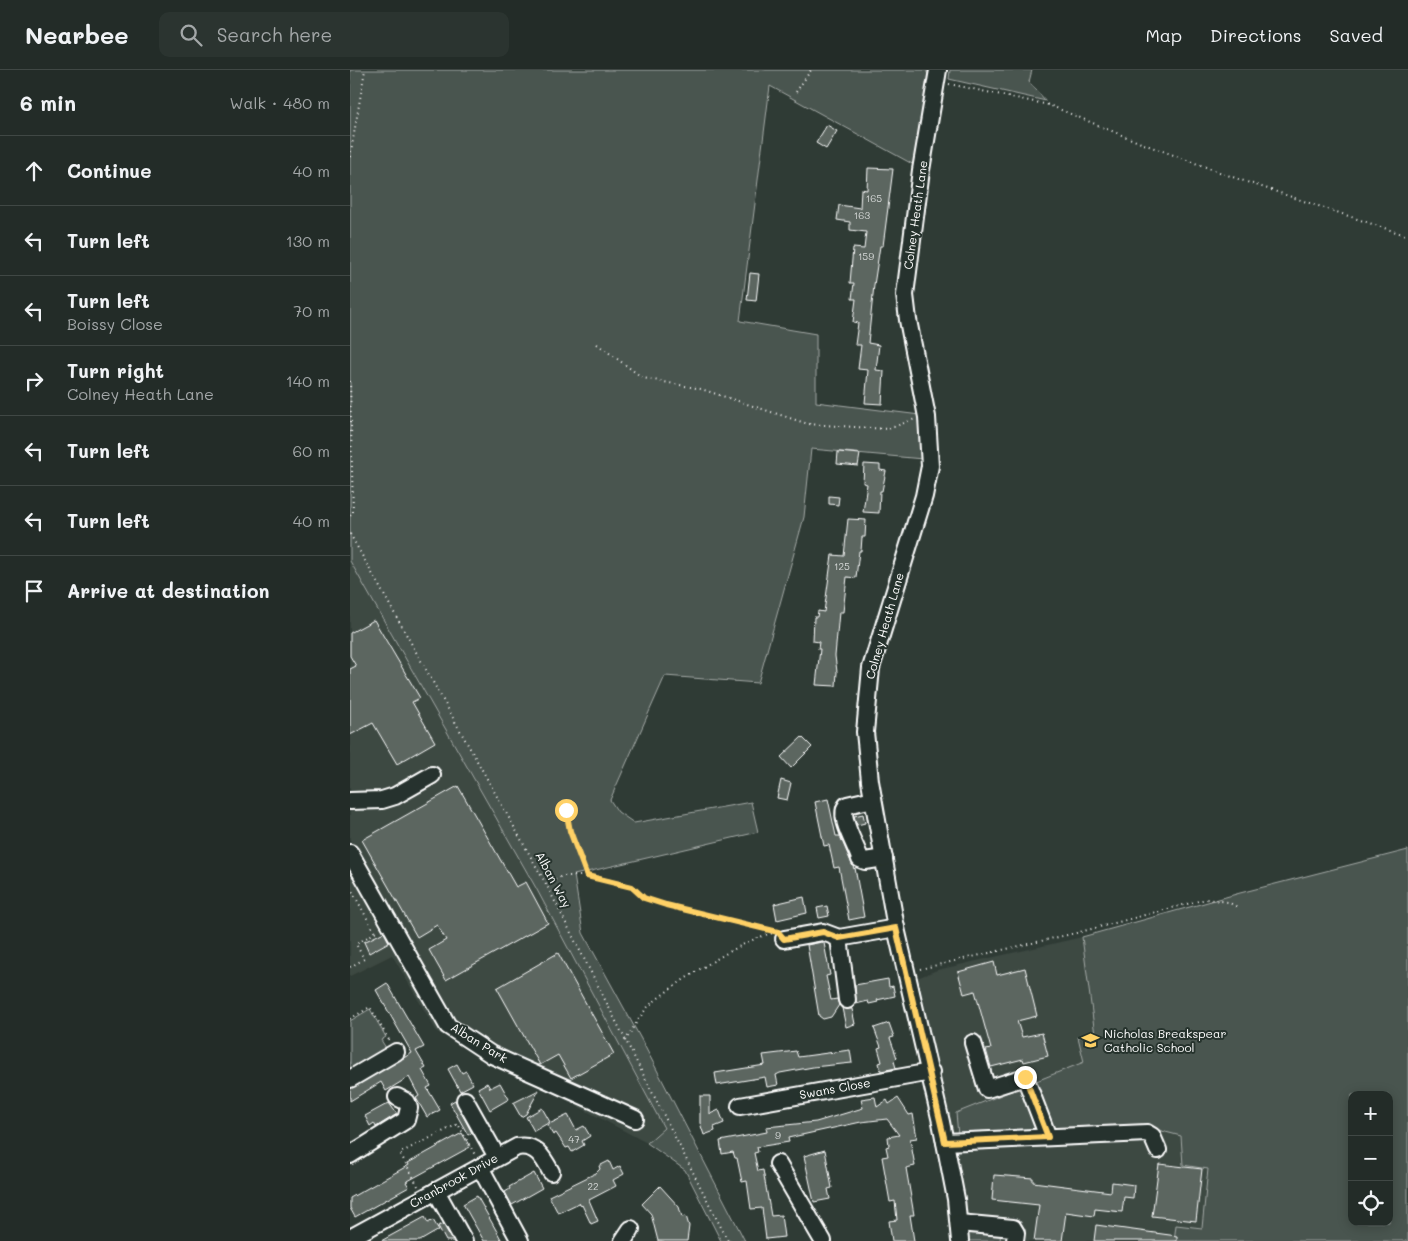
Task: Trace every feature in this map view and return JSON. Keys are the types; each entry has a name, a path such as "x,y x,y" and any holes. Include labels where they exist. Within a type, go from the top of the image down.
{"street":[{"name":"Colney Heath Lane","path":"937,76 921,170 905,295 927,417 930,447 928,481 876,646 867,689 865,732 873,799 896,928 931,1072 959,1223 960,1241"},
{"path":"350,801 382,800 395,796 432,776"},
{"path":"873,799 847,805 844,814 848,833 857,846 860,859 865,861 884,858"},
{"name":"Alban Park","path":"350,852 448,1026 492,1055 635,1119"},
{"path":"784,939 823,932 839,938 896,928"},
{"path":"839,938 847,1000"},
{"path":"973,1043 987,1090 1025,1077 1048,1137"},
{"path":"350,1079 396,1052"},
{"name":"Swans Close","path":"740,1106 931,1072"},
{"path":"350,1155 406,1120 409,1108 407,1102 397,1097"},
{"path":"465,1100 497,1157"},
{"path":"945,1142 1147,1133 1152,1136 1158,1150"},
{"name":"Cranbrook Drive","path":"350,1238 497,1157 525,1146 540,1154 551,1172"},
{"path":"778,1164 823,1241"},
{"path":"481,1167 520,1241"},
{"path":"430,1194 464,1241"},
{"path":"959,1223 1013,1228 1016,1233 1015,1241"}],"path":[{"path":"350,158 365,70"},
{"path":"796,92 811,70"},
{"path":"937,76 1049,105 1141,143 1241,180 1408,236"},
{"path":"597,344 642,378 701,389 808,424 888,429 910,420 927,417"},
{"path":"350,381 353,513 350,516"},
{"name":"Alban Way","path":"350,534 546,884 728,1241"},
{"path":"566,810 570,831 587,876"},
{"path":"546,884 562,876 587,876 632,887 644,898 666,905 778,932 764,934 744,943 650,1005 625,1041"},
{"path":"350,887 375,933"},
{"path":"906,972 1080,932 1206,899 1216,899 1239,908"},
{"path":"350,967 364,959 356,944 391,924"},
{"path":"350,1019 370,1007 396,1052"},
{"path":"430,1194 400,1154 458,1124 481,1167"}],"shaded area":[{"path":"350,70 927,70 927,73 930,74 916,166 770,86 740,321 816,334 816,402 920,415 923,459 811,449 804,517 758,683 665,676 610,800 618,812 634,823 751,802 758,832 574,875 583,933 641,1039 745,1241 721,1241 685,1170 647,1143 664,1128 536,888 350,561"},
{"path":"950,70 1032,70 1029,82 1046,101 949,79"},
{"path":"350,561 536,888 664,1128 647,1143 437,1032 392,955 350,976 350,846 353,844 350,840"},
{"path":"1408,850 1408,1241 1174,1241 1176,1225 1202,1228 1208,1169 1183,1165 1181,1136 1150,1128 958,1135 956,1113 1084,1062 1078,1037 1095,1035 1082,937 1240,893"},
{"name":"Nicholas Breakspear Catholic School","path":"1216,901 1348,1213 1348,1226 1393,1226 1408,1241 966,1241 945,1103 917,978 937,970 1082,937"},
{"path":"370,1009 386,1037 381,1040 386,1048 350,1069 350,1021"},
{"path":"1001,1229 1000,1241 966,1241 968,1232"}],"building":[{"path":"827,125 837,131 826,149 816,143"},
{"path":"868,168 893,169 883,246 880,246 874,285 868,343 879,345 876,370 884,371 882,404 865,403 868,370 858,369 861,345 855,345 858,323 853,322 856,299 852,299 854,283 850,283 853,248 864,249 866,232 850,230 850,222 837,220 839,205 860,208 861,189 867,190"},
{"path":"750,273 759,274 756,301 747,300"},
{"path":"838,452 860,454 858,466 837,464"},
{"path":"864,464 880,465 880,470 886,471 882,491 880,491 879,513 863,512 867,484 863,483"},
{"path":"829,496 839,497 838,505 829,504"},
{"path":"848,519 866,520 865,537 862,537 856,578 847,577 843,612 839,612 835,656 836,686 816,685 820,649 818,649 819,642 813,641 814,617 817,617 818,611 824,612 832,555 844,556"},
{"path":"374,620 420,698 412,702 435,742 397,764 373,723 350,735 350,669 356,666 350,656 350,633"},
{"path":"802,737 812,747 791,768 781,757"},
{"path":"781,780 791,783 787,800 777,798"},
{"path":"458,786 516,887 526,882 548,923 446,980 429,950 446,940 437,925 417,937 362,840"},
{"path":"828,799 836,836 840,836 855,868 864,917 849,920 839,867 834,868 829,845 824,846 815,802"},
{"path":"863,814 865,823 857,825 854,816"},
{"path":"804,897 807,913 777,920 774,904"},
{"path":"827,906 829,916 819,918 817,908"},
{"path":"384,932 389,942 369,953 364,942"},
{"path":"824,943 830,975 826,976 831,1000 837,999 839,1005 831,1017 823,1019 819,1016 807,945"},
{"path":"558,953 614,1054 571,1078 558,1055 540,1065 497,988"},
{"path":"994,962 997,975 1025,968 1037,1016 1017,1021 1022,1037 1042,1033 1048,1056 1024,1062 1023,1059 991,1067 986,1050 991,1049 975,991 964,994 958,972"},
{"path":"888,979 889,987 893,986 895,996 869,1004 868,1001 856,1004 855,985"},
{"path":"387,983 424,1047 416,1051 426,1068 422,1070 431,1086 427,1088 440,1110 427,1117 416,1098 419,1096 409,1077 386,1091 381,1082 350,1101 350,1089 412,1053 376,990"},
{"path":"842,1008 852,1009 855,1024 846,1027"},
{"path":"889,1023 894,1037 890,1038 897,1058 894,1061 896,1068 881,1071 879,1063 882,1062 878,1048 881,1047 874,1028"},
{"path":"850,1050 852,1063 780,1073 776,1075 778,1085 767,1087 765,1077 717,1085 715,1073 765,1065 763,1055 796,1051 798,1057"},
{"path":"457,1064 462,1073 466,1071 473,1084 460,1091 448,1069"},
{"path":"487,1083 490,1088 500,1083 509,1099 490,1110 478,1088"},
{"path":"539,1090 526,1114 521,1117 513,1103"},
{"path":"700,1096 710,1096 710,1114 719,1110 724,1123 714,1127 715,1131 704,1135 700,1123"},
{"path":"875,1097 877,1107 887,1100 889,1104 898,1098 909,1115 913,1114 917,1138 910,1139 915,1166 906,1168 914,1215 910,1215 914,1241 892,1241 889,1221 897,1220 895,1201 890,1202 882,1157 888,1156 886,1147 889,1146 888,1137 899,1135 887,1119 861,1122 788,1138 789,1142 757,1147 758,1152 754,1153 758,1171 763,1170 771,1216 781,1215 784,1237 766,1239 762,1208 751,1209 747,1181 742,1182 737,1158 735,1158 733,1152 722,1154 720,1141 767,1132 766,1127 816,1122 863,1108 861,1099"},
{"path":"455,1100 472,1133 468,1135 450,1103"},
{"path":"389,1103 397,1114 376,1127 374,1123 370,1126 365,1116"},
{"path":"542,1108 550,1122 534,1131 526,1117"},
{"path":"568,1115 576,1130 584,1126 590,1136 582,1141 584,1145 572,1152 569,1147 566,1148 556,1133 553,1135 547,1125"},
{"path":"462,1133 470,1147 406,1182 409,1187 355,1217 350,1208 350,1198"},
{"path":"825,1150 832,1188 828,1189 830,1199 814,1202 804,1156"},
{"path":"609,1161 613,1170 620,1166 624,1174 613,1180 616,1186 589,1200 598,1221 591,1224 582,1205 579,1203 558,1213 549,1196 596,1173 600,1169 599,1166"},
{"path":"1159,1164 1202,1169 1196,1221 1152,1216"},
{"path":"534,1173 542,1188 512,1205 505,1192 510,1189 509,1187"},
{"path":"994,1175 1033,1178 1033,1182 1111,1192 1112,1182 1134,1185 1133,1198 1124,1197 1122,1212 1095,1209 1094,1216 1066,1212 1062,1241 1034,1241 1039,1205 992,1200"},
{"path":"660,1186 679,1207 682,1217 686,1216 689,1226 687,1241 658,1241 651,1214 642,1204"},
{"path":"477,1196 502,1241 484,1241 463,1204"},
{"path":"425,1217 428,1223 433,1220 439,1230 420,1241 381,1241"},
{"path":"443,1224 453,1241 446,1241 438,1226"},
{"path":"1096,1225 1177,1236 1177,1241 1094,1241"}],"place":[{"name":"Nicholas Breakspear Catholic School","path":"1090,1041"}],"route":[{"path":"566,810 570,831 587,876 632,887 644,898 778,932 784,939 823,932 839,938 896,928 931,1072 945,1142 1048,1137 1025,1077"}]}
